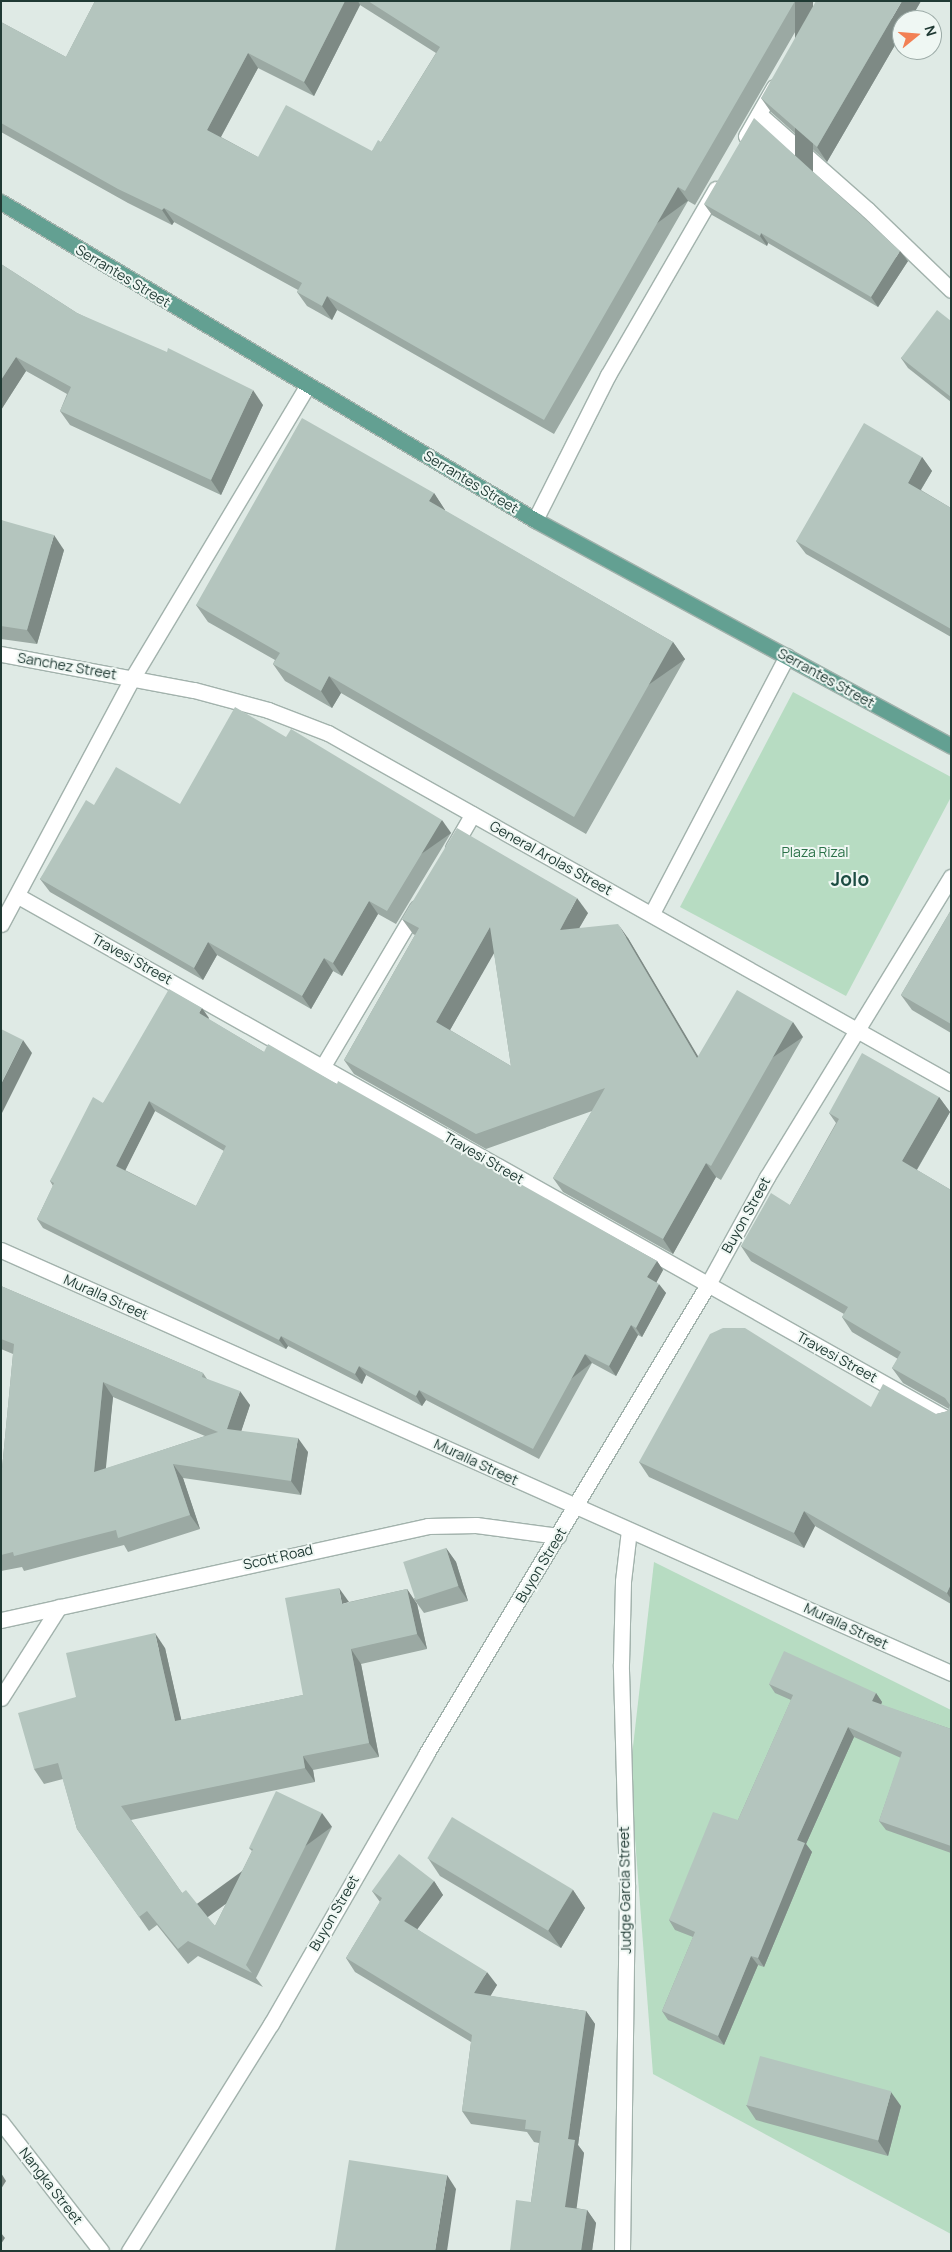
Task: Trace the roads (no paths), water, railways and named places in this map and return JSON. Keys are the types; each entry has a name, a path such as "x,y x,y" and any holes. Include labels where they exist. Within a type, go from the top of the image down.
{"main road":[{"name":"Serrantes Street","path":"1,202 535,520 951,746"}],"street":[{"path":"740,148 782,74"},
{"path":"759,114 868,210 951,290"},
{"path":"535,520 608,375 725,173"},
{"path":"1,924 18,896 133,678 308,385"},
{"name":"Sanchez Street","path":"1,654 133,678"},
{"path":"652,913 787,656"},
{"name":"General Arolas Street","path":"133,678 268,710 328,733 561,866 652,913 951,1083"},
{"path":"443,865 472,814"},
{"name":"Buyon Street","path":"128,2251 271,2024 426,1754 707,1286 767,1177 951,877"},
{"name":"Travesi Street","path":"18,896 323,1066 707,1286 951,1421"},
{"path":"323,1066 423,898"},
{"name":"Muralla Street","path":"1,1250 951,1673"},
{"name":"Scott Road","path":"1,1620 428,1526 476,1525 558,1536"},
{"name":"Judge Garcia Street","path":"622,2251 627,1885 621,1664 623,1581 629,1530"},
{"path":"1,1698 59,1607"},
{"name":"Nangka Street","path":"1,2122 101,2251"}],"district":[{"name":"Jolo","path":"850,880"}],"park label":[{"name":"Plaza Rizal","path":"815,852"}]}
